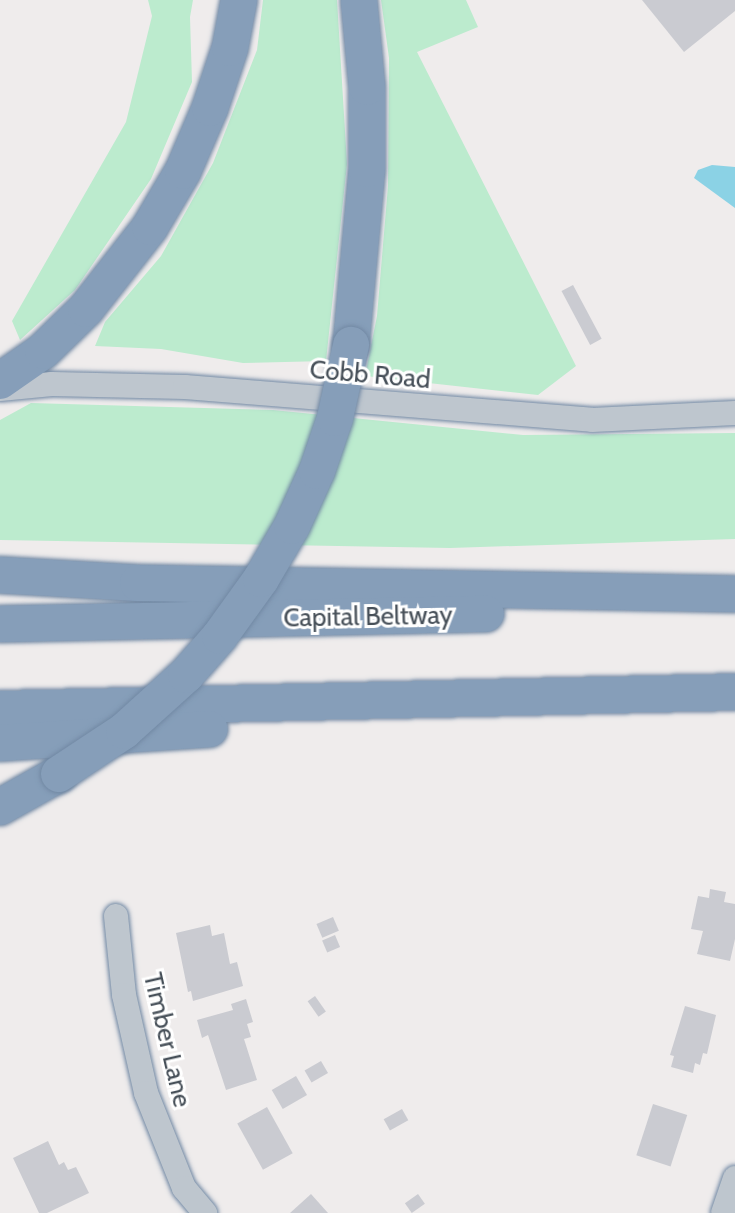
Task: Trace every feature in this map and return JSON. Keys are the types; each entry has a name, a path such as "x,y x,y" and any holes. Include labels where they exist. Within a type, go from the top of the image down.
{"highway":[{"path":"0,381 43,351 123,265 183,171 215,93 239,0"},
{"path":"0,807 59,774 124,731 186,675 261,579 292,526 317,471 335,418 351,345 367,169 367,87 359,0"},
{"path":"0,575 138,583 735,594"},
{"name":"Capital Beltway","path":"0,624 735,606"},
{"path":"0,709 735,692"},
{"path":"0,743 607,697"}],"street":[{"name":"Cobb Road","path":"0,389 52,384 185,387 592,420 735,413"},
{"name":"Timber Lane","path":"116,916 124,995 146,1093 184,1188 205,1213"},
{"path":"723,1213 735,1178"}],"green space":[{"path":"148,0 193,0 190,17 192,82 151,179 75,290 20,340 12,321 126,122 152,16"},
{"path":"263,0 337,0 347,164 326,361 243,363 161,349 95,346 105,322 161,256 213,163 257,50"},
{"path":"381,0 466,0 478,27 417,52 576,366 538,395 365,376 377,316 388,186 389,58"},
{"path":"31,403 273,410 523,435 735,433 735,539 450,548 0,540 0,420"}],"water":[{"path":"712,165 735,167 735,208 694,178 698,170"}],"building":[{"path":"642,0 735,0 735,11 684,52"},
{"path":"573,285 602,339 590,345 562,291"},
{"path":"710,889 726,892 724,902 735,904 735,939 730,961 697,954 703,931 691,929 698,896 709,898"},
{"path":"333,917 339,931 322,938 316,924"},
{"path":"210,925 212,936 224,933 230,964 237,962 243,986 193,1001 191,991 188,992 176,933"},
{"path":"335,935 340,947 327,952 322,940"},
{"path":"315,996 326,1012 319,1017 308,1001"},
{"path":"246,999 253,1022 247,1024 251,1037 244,1039 257,1080 226,1090 208,1035 202,1038 197,1020 233,1010 231,1004"},
{"path":"685,1006 716,1015 707,1054 703,1053 700,1065 695,1063 693,1073 671,1067 674,1056 670,1055"},
{"path":"321,1061 328,1073 312,1083 305,1070"},
{"path":"296,1076 307,1095 283,1109 272,1090"},
{"path":"653,1104 687,1115 671,1166 636,1155"},
{"path":"267,1107 293,1153 263,1170 237,1123"},
{"path":"402,1109 408,1120 390,1131 384,1119"},
{"path":"48,1141 59,1165 64,1162 68,1170 76,1167 89,1193 47,1213 39,1213 13,1158"},
{"path":"311,1194 328,1213 290,1213"},
{"path":"418,1194 425,1204 412,1213 405,1203"}]}
